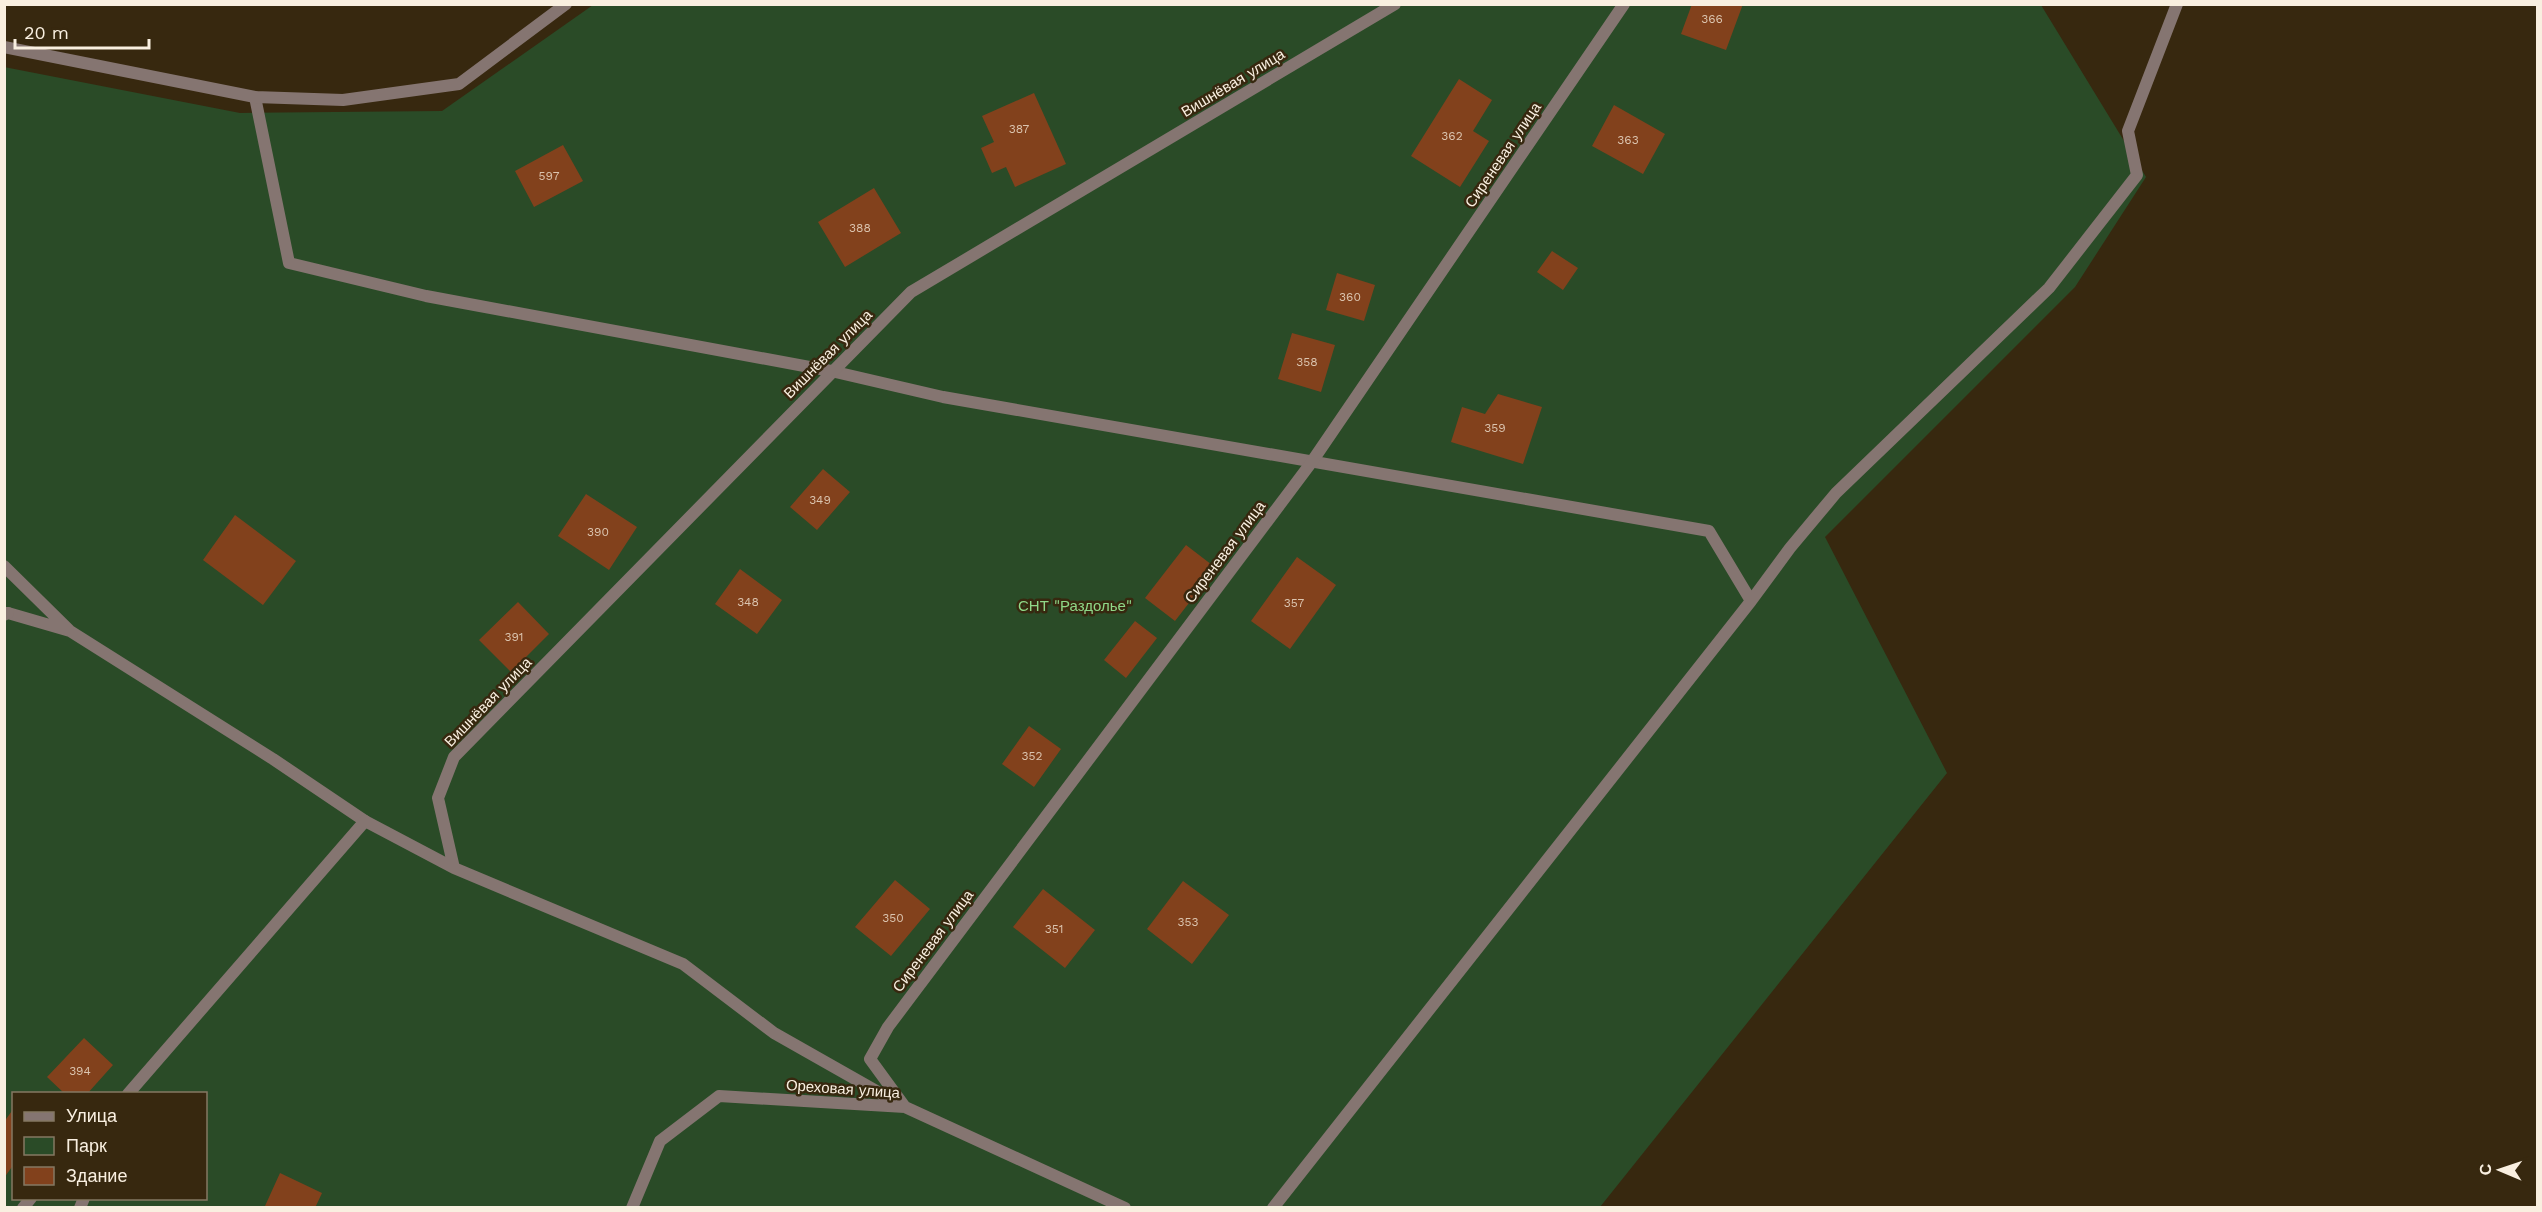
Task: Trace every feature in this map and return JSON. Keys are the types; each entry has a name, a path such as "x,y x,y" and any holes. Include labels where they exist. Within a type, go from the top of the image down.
{"street":[{"path":"4,47 255,97 343,100 459,84 566,4"},
{"name":"Вишнёвая улица","path":"454,868 438,798 454,757 911,292 1395,4"},
{"name":"Сиреневая улица","path":"905,1107 870,1059 888,1027 1311,463 1624,4"},
{"path":"1273,1208 1751,601 1790,548 1836,493 2049,288 2137,175 2128,131 2177,4"},
{"path":"255,97 289,263 426,296 831,371 943,397 1709,531 1751,601"},
{"path":"4,566 70,631 273,759 365,821 454,868 683,964 774,1033 905,1107"},
{"path":"6,614 70,631"},
{"path":"130,1092 365,821"},
{"name":"Ореховая улица","path":"632,1208 660,1141 719,1096 905,1107 1125,1208"}],"green space":[{"name":"СНТ \"Раздолье\"","path":"593,5 2041,5 2146,177 2075,287 1825,537 1947,773 1600,1207 5,1207 4,67 240,113 442,111"}],"building":[{"path":"1692,4 1743,4 1726,50 1681,34"},
{"path":"1459,79 1492,100 1473,131 1489,141 1460,187 1411,156"},
{"path":"1034,93 1066,164 1015,187 1006,167 992,173 981,148 994,142 982,116"},
{"path":"1614,105 1665,134 1643,174 1592,146"},
{"path":"563,145 583,181 534,207 515,171"},
{"path":"874,188 901,233 845,267 818,222"},
{"path":"1552,251 1578,268 1563,290 1537,272"},
{"path":"1337,273 1375,285 1364,321 1326,310"},
{"path":"1292,333 1335,345 1321,392 1278,379"},
{"path":"1498,394 1542,407 1523,464 1451,442 1462,407 1485,414"},
{"path":"823,469 850,492 817,530 790,507"},
{"path":"586,494 637,527 609,570 558,536"},
{"path":"235,515 296,561 263,605 203,560"},
{"path":"1186,545 1216,568 1175,621 1145,598"},
{"path":"1297,557 1336,585 1290,649 1251,621"},
{"path":"740,569 782,600 757,634 715,604"},
{"path":"518,602 549,634 511,672 479,640"},
{"path":"1135,621 1157,638 1126,678 1104,660"},
{"path":"1029,726 1061,749 1034,787 1002,764"},
{"path":"895,880 930,909 891,956 855,927"},
{"path":"1183,881 1229,915 1192,964 1147,929"},
{"path":"1043,889 1095,930 1065,968 1013,927"},
{"path":"84,1038 113,1065 89,1092 63,1092 47,1077"},
{"path":"12,1111 12,1167 4,1178 4,1122"},
{"path":"280,1173 322,1193 315,1208 265,1206"}]}
